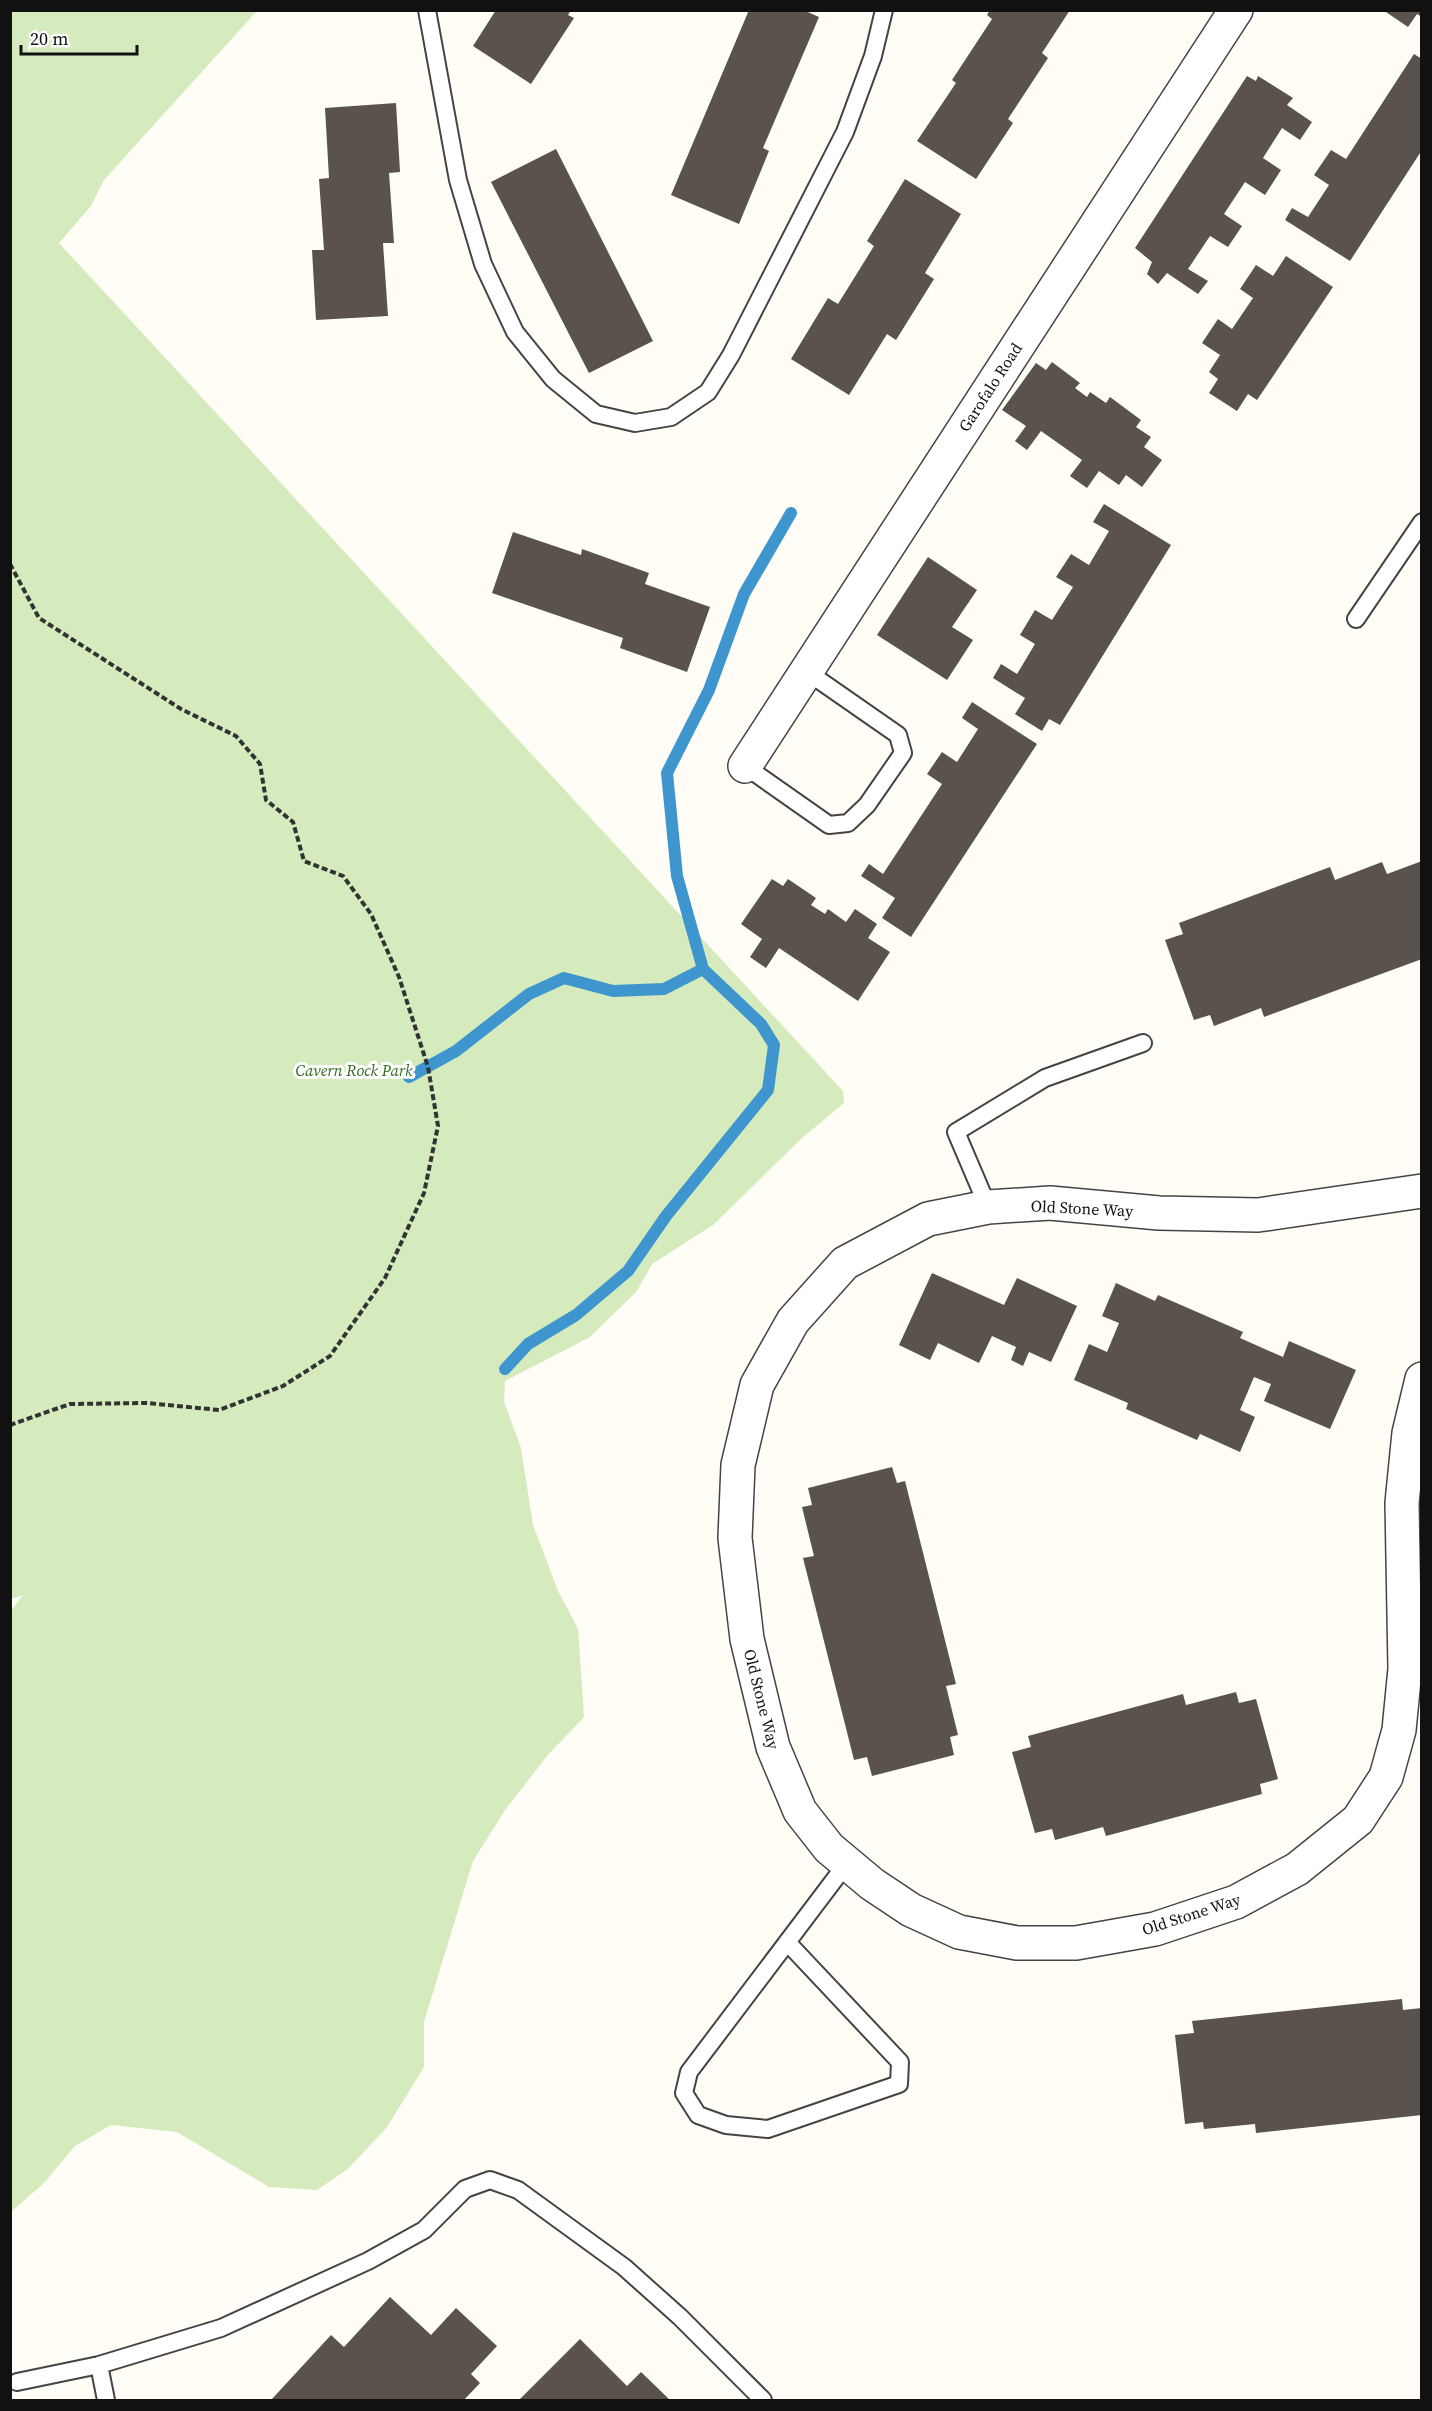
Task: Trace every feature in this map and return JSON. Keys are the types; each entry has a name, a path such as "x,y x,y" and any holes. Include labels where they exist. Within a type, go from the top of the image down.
{"street":[{"name":"Garofalo Road","path":"745,766 1236,10"},
{"name":"Old Stone Way","path":"1422,1191 1258,1215 1159,1213 1050,1203 988,1207 928,1219 846,1263 793,1321 757,1385 738,1465 735,1538 747,1639 773,1747 800,1811 829,1848 910,1910 959,1932 1017,1943 1076,1943 1155,1929 1236,1902 1297,1869 1358,1820 1386,1777 1399,1730 1405,1669 1402,1503 1409,1433 1422,1378"}],"lane":[{"path":"427,10 458,180 483,264 515,332 553,379 596,414 635,423 670,417 708,392 730,356 844,132 873,56 884,10"},
{"path":"1356,619 1422,522"},
{"path":"745,766 829,825 848,823 867,805 903,753 898,735 806,671"},
{"path":"988,1207 956,1132 1045,1078 1143,1043"},
{"path":"787,1942 900,2062 899,2084 768,2129 726,2125 698,2115 684,2093 689,2072 787,1942 847,1863"},
{"path":"17,2382 99,2365 221,2328 368,2261 424,2230 465,2189 490,2180 518,2190 624,2267 680,2317 762,2400"},
{"path":"99,2365 105,2400"}],"path":[{"path":"10,564 39,618 181,709 236,736 260,764 266,800 293,822 304,861 343,876 371,914 399,977 428,1067 438,1126 424,1193 385,1278 330,1356 284,1386 219,1410 147,1403 70,1404 10,1425"}],"green space":[{"name":"Cavern Rock Park","path":"11,10 257,11 104,180 91,206 59,243 843,1091 844,1103 801,1139 713,1225 652,1264 637,1291 590,1337 505,1381 504,1402 521,1448 533,1525 558,1591 578,1629 584,1717 547,1756 505,1810 473,1861 424,2022 424,2067 387,2127 348,2169 317,2190 269,2187 177,2132 111,2125 75,2146 44,2183 11,2212 10,1612 23,1595 11,1599"}],"building":[{"path":"496,10 571,10 568,15 574,18 531,84 473,46"},
{"path":"749,10 803,10 819,17 763,148 769,151 739,224 671,195"},
{"path":"990,10 1070,10 1042,53 1048,58 1008,119 1013,123 976,179 917,141 956,83 952,80 992,19 987,15"},
{"path":"1383,10 1422,10 1422,17 1417,14 1408,27"},
{"path":"1414,54 1422,59 1422,150 1350,261 1285,220 1292,208 1308,217 1329,185 1314,175 1331,150 1346,159"},
{"path":"1247,76 1256,81 1258,76 1293,98 1287,105 1312,122 1300,140 1282,128 1263,158 1281,170 1265,195 1245,182 1224,214 1242,226 1228,247 1210,236 1188,269 1208,281 1198,294 1167,273 1158,284 1147,274 1152,262 1135,248"},
{"path":"396,103 400,172 389,173 394,243 383,243 388,316 316,320 312,250 324,250 319,179 329,178 325,108"},
{"path":"556,149 653,341 589,373 491,182"},
{"path":"905,179 961,214 925,273 934,279 896,340 887,334 849,395 791,359 828,298 838,304 874,246 867,241"},
{"path":"1286,256 1333,287 1257,400 1248,394 1237,411 1209,393 1218,379 1209,372 1220,355 1202,343 1218,319 1232,329 1253,298 1240,289 1256,265 1273,276"},
{"path":"1052,362 1080,383 1075,388 1087,397 1090,392 1106,403 1110,397 1141,420 1136,427 1151,437 1144,447 1162,460 1142,487 1126,475 1119,485 1099,471 1087,488 1070,476 1082,460 1041,431 1027,450 1015,441 1026,426 1002,410 1036,363 1046,370"},
{"path":"1104,504 1171,545 1060,725 1049,719 1042,731 1015,714 1025,698 993,678 1001,664 1017,674 1035,644 1020,635 1035,610 1052,620 1073,587 1056,577 1071,554 1089,565 1109,531 1093,522"},
{"path":"513,532 581,555 582,549 649,573 645,584 710,607 687,672 620,648 623,638 492,593"},
{"path":"928,557 977,590 952,627 973,640 947,680 877,635"},
{"path":"972,702 1037,744 911,937 882,918 895,898 861,876 869,864 883,874 942,784 927,774 942,752 957,762 978,729 962,718"},
{"path":"1422,861 1422,959 1264,1017 1261,1008 1214,1026 1210,1015 1194,1020 1165,940 1183,934 1179,923 1330,867 1335,880 1382,862 1387,874"},
{"path":"772,879 783,886 788,879 816,898 811,905 825,914 828,909 846,922 855,909 877,924 868,938 890,952 858,1001 779,948 766,968 750,957 762,939 741,924"},
{"path":"932,1273 1004,1305 1017,1278 1077,1306 1051,1362 1029,1352 1023,1366 1011,1360 1016,1347 992,1336 979,1363 938,1343 930,1360 899,1345"},
{"path":"1116,1283 1155,1301 1158,1295 1243,1332 1240,1338 1283,1357 1289,1341 1356,1370 1330,1429 1264,1401 1271,1384 1254,1377 1240,1410 1255,1417 1240,1452 1200,1434 1197,1440 1126,1409 1128,1403 1074,1380 1089,1344 1107,1352 1119,1323 1102,1316"},
{"path":"892,1467 897,1483 905,1481 956,1684 946,1686 958,1735 950,1737 954,1755 872,1776 867,1757 854,1760 803,1558 814,1556 802,1507 812,1505 808,1488"},
{"path":"1236,1692 1239,1703 1256,1699 1278,1779 1260,1784 1262,1794 1106,1836 1103,1827 1055,1840 1052,1829 1035,1833 1012,1752 1031,1747 1028,1736 1183,1694 1186,1705"},
{"path":"1402,1999 1403,2010 1422,2008 1422,2115 1256,2133 1255,2124 1204,2129 1203,2122 1185,2124 1175,2035 1194,2033 1192,2021"},
{"path":"390,2297 431,2335 456,2308 497,2346 471,2374 480,2383 464,2400 271,2400 331,2335 344,2347"},
{"path":"580,2339 627,2386 641,2372 670,2400 519,2400"}],"waterway":[{"path":"505,1369 528,1344 576,1315 628,1271 666,1216 768,1090 774,1045 761,1024 703,969 677,876 667,773 709,690 744,594 791,513"},
{"path":"409,1077 456,1051 529,994 564,978 613,991 664,989 703,969"}]}
